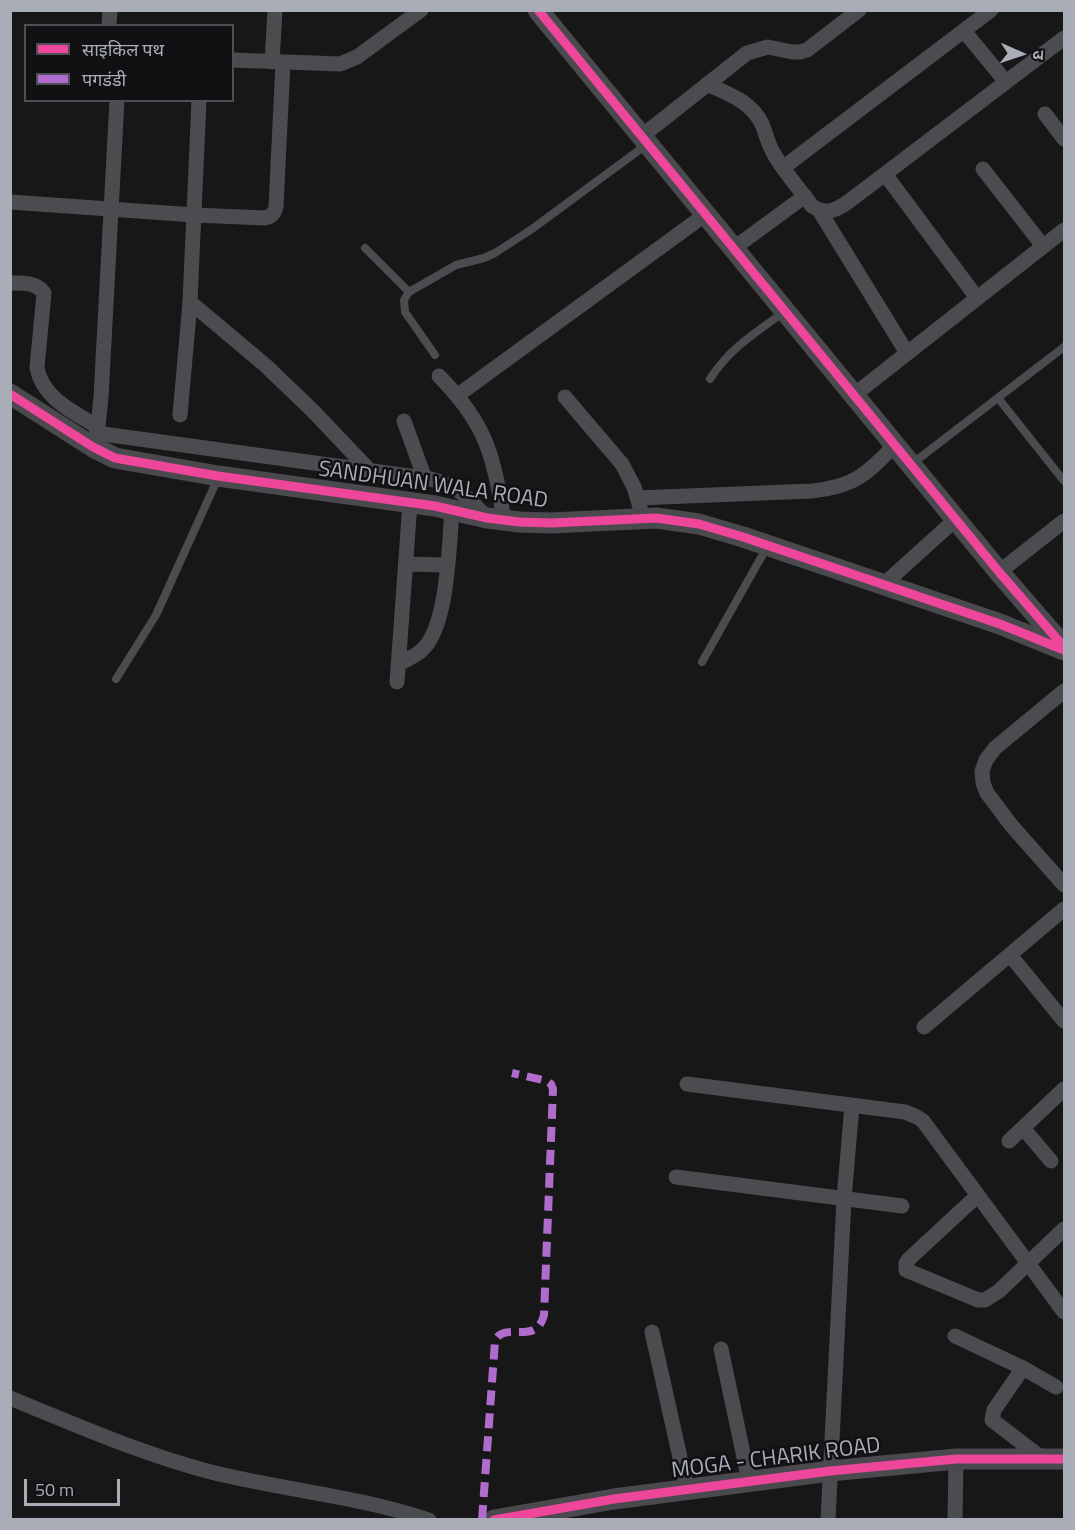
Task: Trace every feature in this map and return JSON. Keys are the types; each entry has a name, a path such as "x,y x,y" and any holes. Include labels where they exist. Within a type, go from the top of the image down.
{"street":[{"path":"10,202 194,216 265,218 274,213 277,62 275,10"},
{"path":"234,60 331,65 347,62 421,10"},
{"path":"538,10 999,572 1065,649"},
{"path":"645,140 707,84 747,53 768,47 800,52 807,50 859,10"},
{"path":"784,167 991,10"},
{"path":"964,31 1006,82"},
{"path":"707,84 736,97 750,107 761,123 769,147 812,206 819,210 832,212 1065,38"},
{"path":"96,436 117,102"},
{"path":"180,415 190,302 199,102"},
{"path":"1045,114 1065,139"},
{"path":"983,169 1043,246"},
{"path":"885,174 977,298"},
{"path":"734,248 805,196"},
{"path":"819,210 907,353"},
{"path":"458,395 706,214"},
{"path":"854,395 1065,230"},
{"path":"10,283 33,285 44,293 37,368 39,378 55,400 96,436 425,478 443,482 464,493 495,519"},
{"path":"190,302 265,365 370,471"},
{"path":"440,376 458,395 478,425 489,447 495,471 495,519"},
{"name":"SANDHUAN WALA ROAD","path":"10,394 96,436 115,458 218,476 410,503 495,519 551,523 656,518 699,524 1000,624 1065,649"},
{"path":"566,397 629,475 643,519"},
{"path":"404,421 425,478"},
{"path":"637,498 835,489 855,482 870,471 895,445"},
{"path":"397,682 410,503"},
{"path":"398,664 422,651 437,627 442,608 452,510"},
{"path":"883,585 956,519"},
{"path":"999,572 1065,521"},
{"path":"406,564 446,565"},
{"path":"1065,692 996,748 982,771 982,783 1011,825 1065,885"},
{"path":"924,1027 1065,909"},
{"path":"1010,955 1065,1021"},
{"path":"687,1084 905,1112 917,1117 1065,1312"},
{"path":"1009,1141 1065,1089"},
{"path":"828,1520 844,1199 852,1105"},
{"path":"1023,1128 1051,1161"},
{"path":"676,1177 902,1206"},
{"path":"978,1195 909,1259 906,1263 906,1270 978,1300 985,1300 999,1291 1065,1229"},
{"path":"652,1332 687,1490"},
{"path":"956,1336 1023,1368 1056,1387"},
{"path":"721,1349 749,1481"},
{"path":"1023,1368 994,1410 992,1420 1043,1459"},
{"path":"10,1398 94,1432 210,1472 354,1499 398,1509 429,1520"},
{"name":"MOGA - CHARIK ROAD","path":"494,1520 560,1514 687,1490 830,1471 956,1460 1065,1459"},
{"path":"955,1520 956,1460"}],"lane":[{"path":"435,355 405,312 404,300 409,292 456,265 495,253 532,229 645,140"},
{"path":"365,248 409,292"},
{"path":"710,379 734,348 785,311"},
{"path":"911,465 1065,347"},
{"path":"998,398 1065,481"},
{"path":"116,679 156,615 218,476"},
{"path":"702,662 768,546"}],"marked path":[{"path":"482,1520 495,1341 499,1335 505,1333 534,1330 544,1315 553,1089 547,1081 512,1073"}],"cycle path":[{"path":"538,10 999,572 1064,647"},
{"path":"10,394 93,447 115,458 218,476 435,506 487,518 519,522 551,523 656,518 699,524 1000,624 1064,650"},
{"path":"494,1520 614,1499 830,1471 956,1459 1064,1459"}]}
